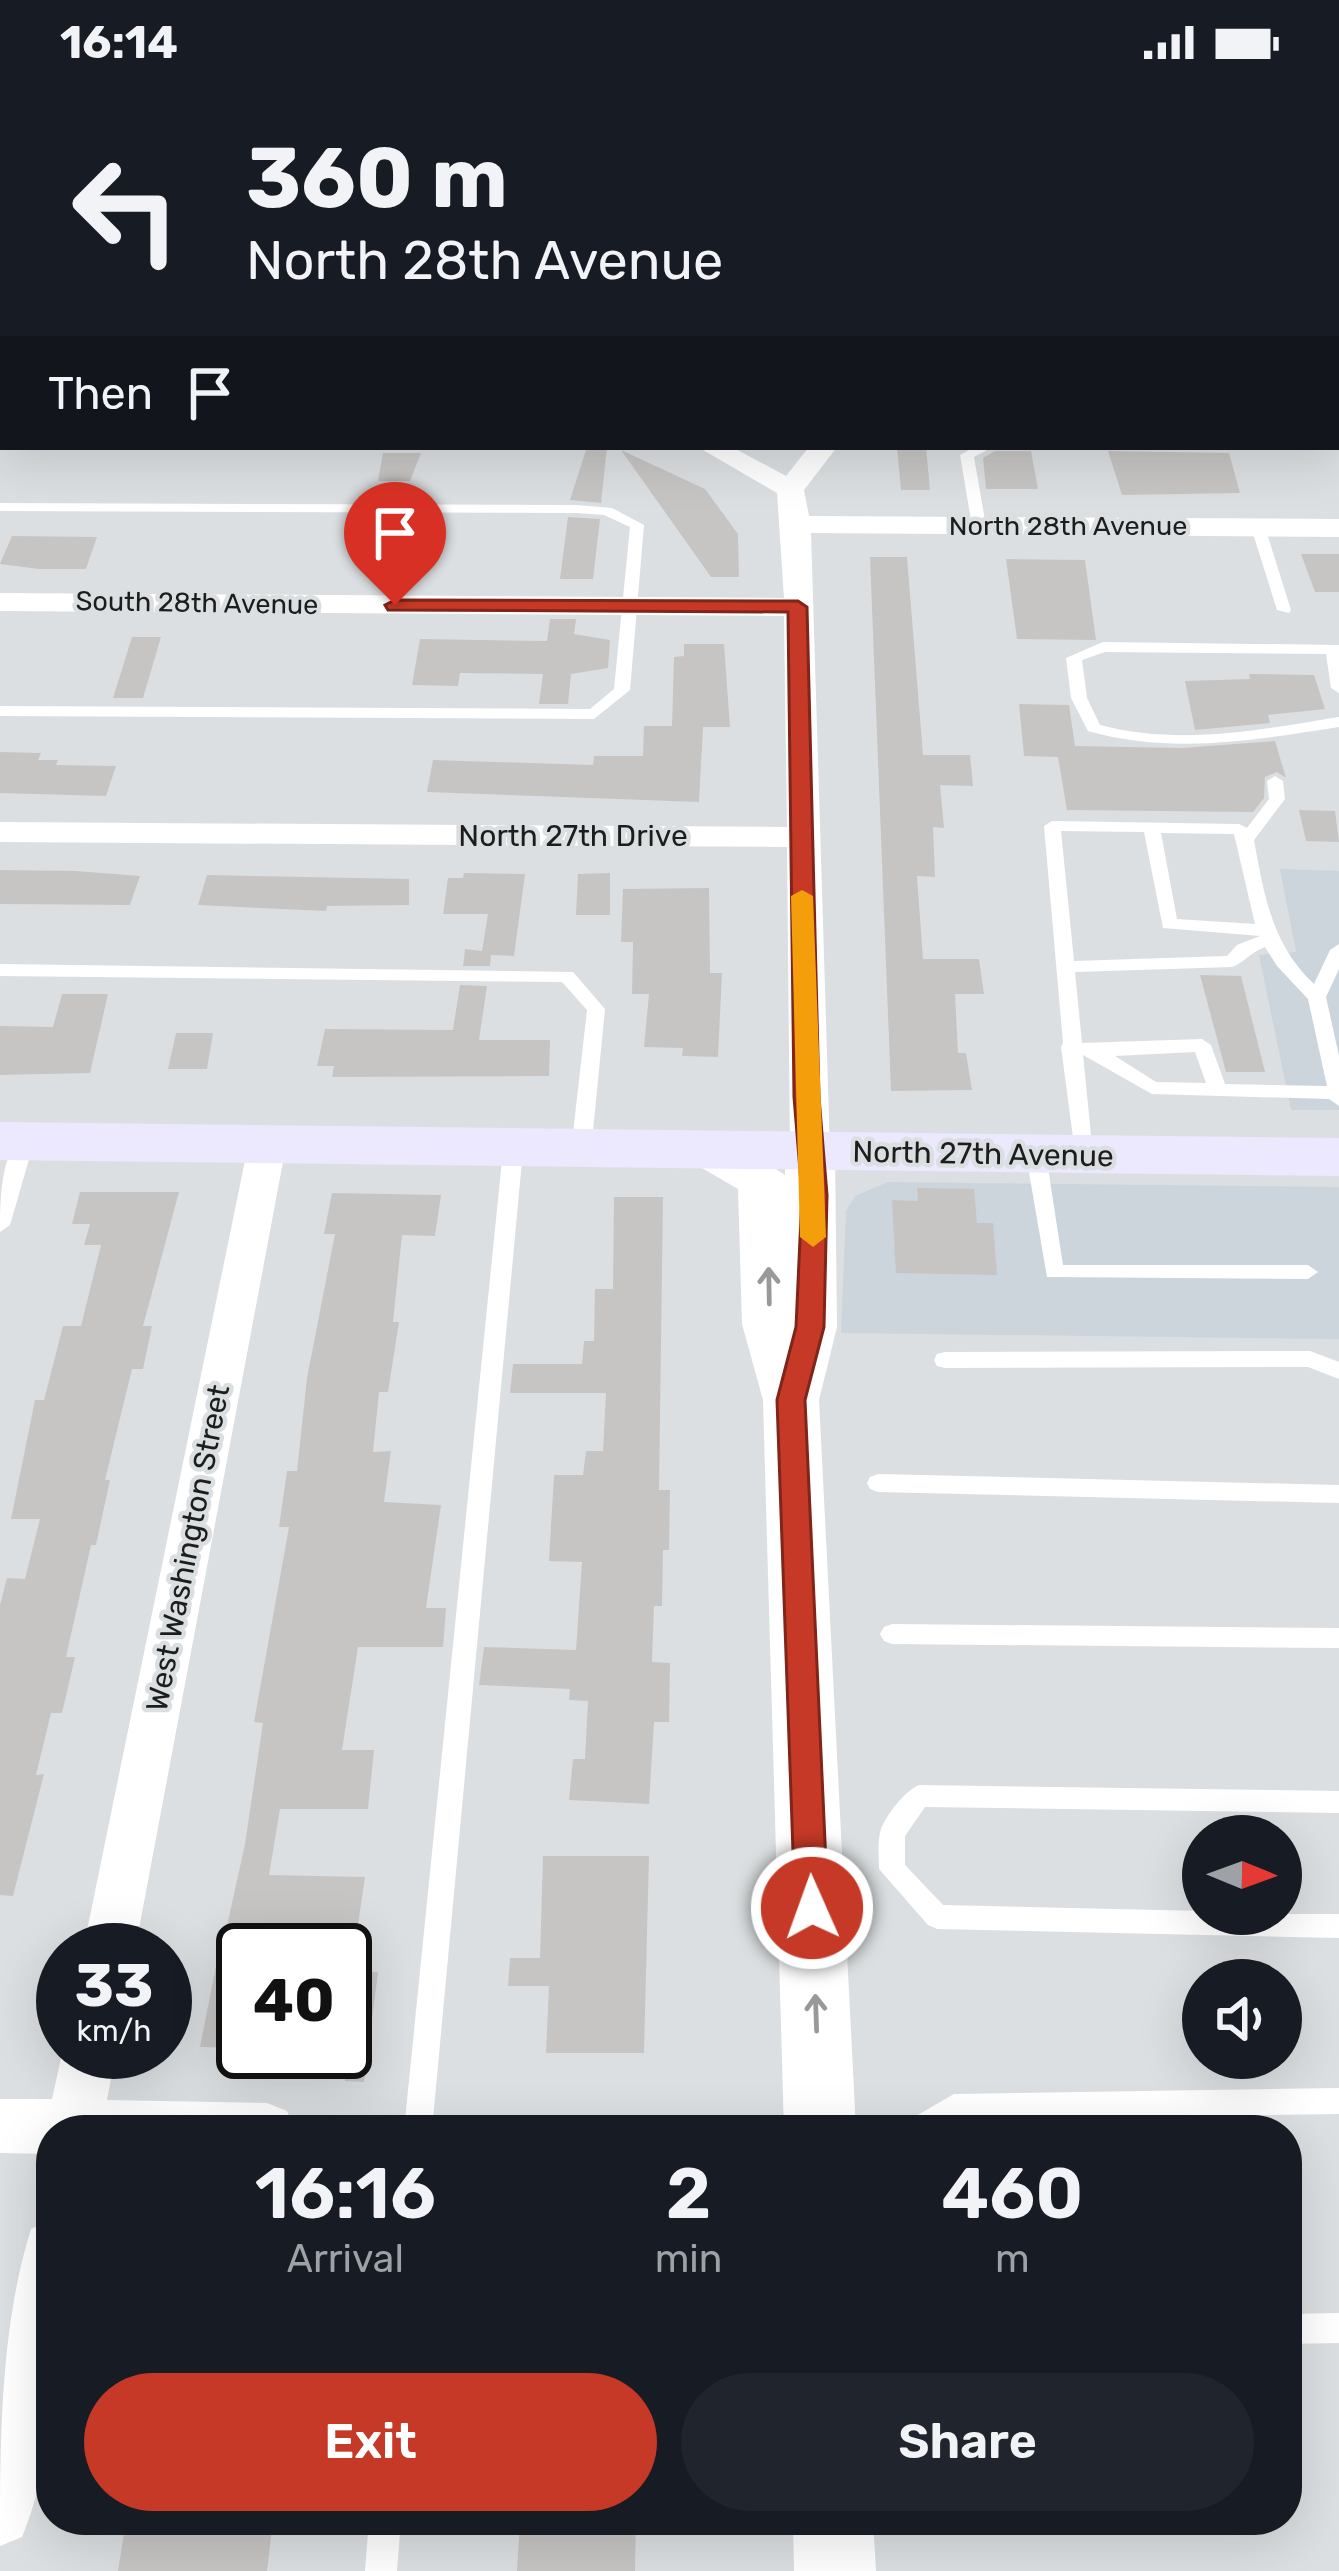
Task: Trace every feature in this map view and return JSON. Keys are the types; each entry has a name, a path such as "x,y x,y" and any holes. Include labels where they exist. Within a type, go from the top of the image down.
{"main road":[{"name":"North 27th Avenue","path":"12,1142 1339,1157"}],"street":[{"path":"719,450 790,489"},
{"path":"791,1400 810,1327 811,1152 797,524 790,489 821,450"},
{"name":"North 28th Avenue","path":"797,524 1339,528"},
{"name":"South 28th Avenue","path":"0,602 626,606"},
{"path":"626,606 798,607"},
{"name":"North 27th Drive","path":"0,832 801,837"},
{"name":"West Washington Street","path":"114,1923 267,1146"},
{"path":"713,1152 763,1181 769,1324 791,1400 819,2115"},
{"path":"77,2115 84,2079"},
{"path":"0,2126 36,2127"},
{"path":"0,2515 36,2327"},
{"path":"834,2535 835,2571"}],"lane":[{"path":"979,450 968,455 980,526"},
{"path":"0,507 607,511 637,525 626,606 622,690 594,714 0,711"},
{"path":"1258,527 1284,610"},
{"path":"1339,688 1336,650 1103,646 1074,658 1079,698 1094,728 1130,741 1214,739 1339,722"},
{"path":"1246,841 1277,799 1275,781"},
{"path":"1094,1051 1152,1088 1338,1096 1317,997 1278,960 1266,935 1246,841 1230,826 1052,826 1070,1048 1054,1272 1308,1272"},
{"path":"1151,826 1169,924 1266,935"},
{"path":"1064,967 1232,961 1266,935"},
{"path":"1317,997 1339,950"},
{"path":"0,970 567,976 596,1009 581,1151"},
{"path":"1070,1048 1202,1046 1218,1091"},
{"path":"0,1225 12,1142"},
{"path":"419,2115 513,1150"},
{"path":"946,1360 1310,1359 1339,1371"},
{"path":"878,1483 1339,1494"},
{"path":"892,1634 1339,1638"},
{"path":"1339,1802 919,1796 892,1833 892,1868 938,1917 1339,1926"},
{"path":"942,2115 954,2107 1339,2101"},
{"path":"1302,2329 1339,2328"},
{"path":"381,2571 384,2535"}],"shaded area":[{"path":"1280,869 1339,871 1339,1110 1291,1110 1259,955 1296,952"},
{"path":"888,1182 1339,1187 1339,1339 841,1333 846,1211 855,1196"}],"building":[{"path":"586,450 607,450 601,503 570,500"},
{"path":"621,450 705,489 738,534 739,577 711,577"},
{"path":"897,450 926,450 930,490 901,490"},
{"path":"995,451 1031,451 1038,489 986,489 983,458"},
{"path":"1108,451 1229,453 1240,493 1122,495"},
{"path":"383,453 421,453 410,481 378,481"},
{"path":"568,517 600,519 593,579 560,579"},
{"path":"12,536 97,537 86,569 39,569 0,564"},
{"path":"1301,554 1339,554 1339,592 1315,592"},
{"path":"870,557 907,557 923,755 970,755 973,786 940,785 944,828 933,827 935,877 917,876 923,959 979,959 984,994 955,994 958,1053 966,1053 972,1090 891,1091"},
{"path":"1006,559 1085,560 1096,640 1017,639"},
{"path":"550,619 576,619 574,634 610,640 608,668 571,674 568,704 539,704 543,674 460,673 458,686 412,685 420,639 547,641"},
{"path":"132,637 161,637 143,698 113,698"},
{"path":"684,644 724,644 730,727 703,727 699,802 427,792 433,760 593,765 594,756 643,756 644,726 672,726 674,657 684,656"},
{"path":"1249,674 1314,675 1325,709 1268,715 1270,723 1195,730 1185,681 1250,679"},
{"path":"1019,704 1069,705 1075,746 1182,748 1275,741 1286,778 1277,772 1265,777 1264,798 1253,812 1067,810 1058,757 1024,756"},
{"path":"0,752 41,753 38,760 58,760 56,765 116,766 106,796 0,793"},
{"path":"1299,810 1335,811 1339,842 1306,841"},
{"path":"0,870 140,876 130,905 0,904"},
{"path":"464,873 525,874 514,956 491,955 490,966 463,966 465,949 482,951 488,914 443,914 448,878 463,878"},
{"path":"610,873 610,915 576,915 578,874"},
{"path":"207,875 409,879 409,905 327,906 326,911 198,905"},
{"path":"709,888 710,973 722,973 718,1057 682,1056 683,1048 644,1047 649,994 632,994 633,942 621,942 623,889"},
{"path":"1200,975 1241,976 1265,1072 1226,1072"},
{"path":"460,985 487,986 479,1040 550,1040 549,1076 332,1077 334,1066 317,1066 325,1029 453,1030"},
{"path":"62,994 108,994 90,1073 0,1075 0,1026 53,1027"},
{"path":"176,1033 213,1033 207,1069 168,1069"},
{"path":"917,1188 974,1189 977,1223 993,1223 997,1275 896,1273 892,1200 918,1201"},
{"path":"80,1192 179,1192 143,1326 152,1326 143,1369 132,1369 105,1480 110,1480 96,1545 91,1545 66,1657 75,1657 62,1713 51,1713 36,1775 44,1774 13,1896 0,1895 0,1605 7,1578 25,1579 40,1519 11,1519 35,1400 44,1400 63,1326 81,1326 101,1245 84,1245 90,1224 72,1224"},
{"path":"332,1193 441,1195 435,1236 402,1235 393,1322 399,1322 388,1392 379,1392 373,1452 391,1451 384,1502 441,1505 426,1608 446,1608 443,1647 358,1647 342,1750 374,1750 368,1809 280,1809 269,1875 365,1877 358,1923 228,1923 245,1844 263,1723 254,1722 289,1527 279,1527 287,1471 297,1471 307,1378 335,1234 324,1234"},
{"path":"614,1197 663,1197 659,1490 670,1490 669,1550 663,1550 662,1606 654,1606 652,1662 670,1663 669,1722 654,1722 649,1804 569,1800 573,1759 585,1759 588,1701 569,1700 570,1689 479,1685 484,1647 576,1650 582,1562 549,1561 554,1475 583,1475 586,1451 603,1451 606,1393 510,1393 513,1364 582,1364 584,1341 594,1341 595,1289 613,1289"},
{"path":"543,1856 649,1856 644,2053 546,2053 549,1986 508,1986 510,1958 540,1958"},
{"path":"216,1966 216,2047 200,2047"},
{"path":"372,1972 378,1972 372,2019"},
{"path":"124,2535 271,2535 267,2571 118,2571"},
{"path":"519,2535 636,2535 635,2571 517,2571"}],"slow traffic":[{"path":"802,896 813,1237"}],"route":[{"path":"395,605 798,607 807,1097 814,1195 810,1327 791,1400 812,1908"}]}
